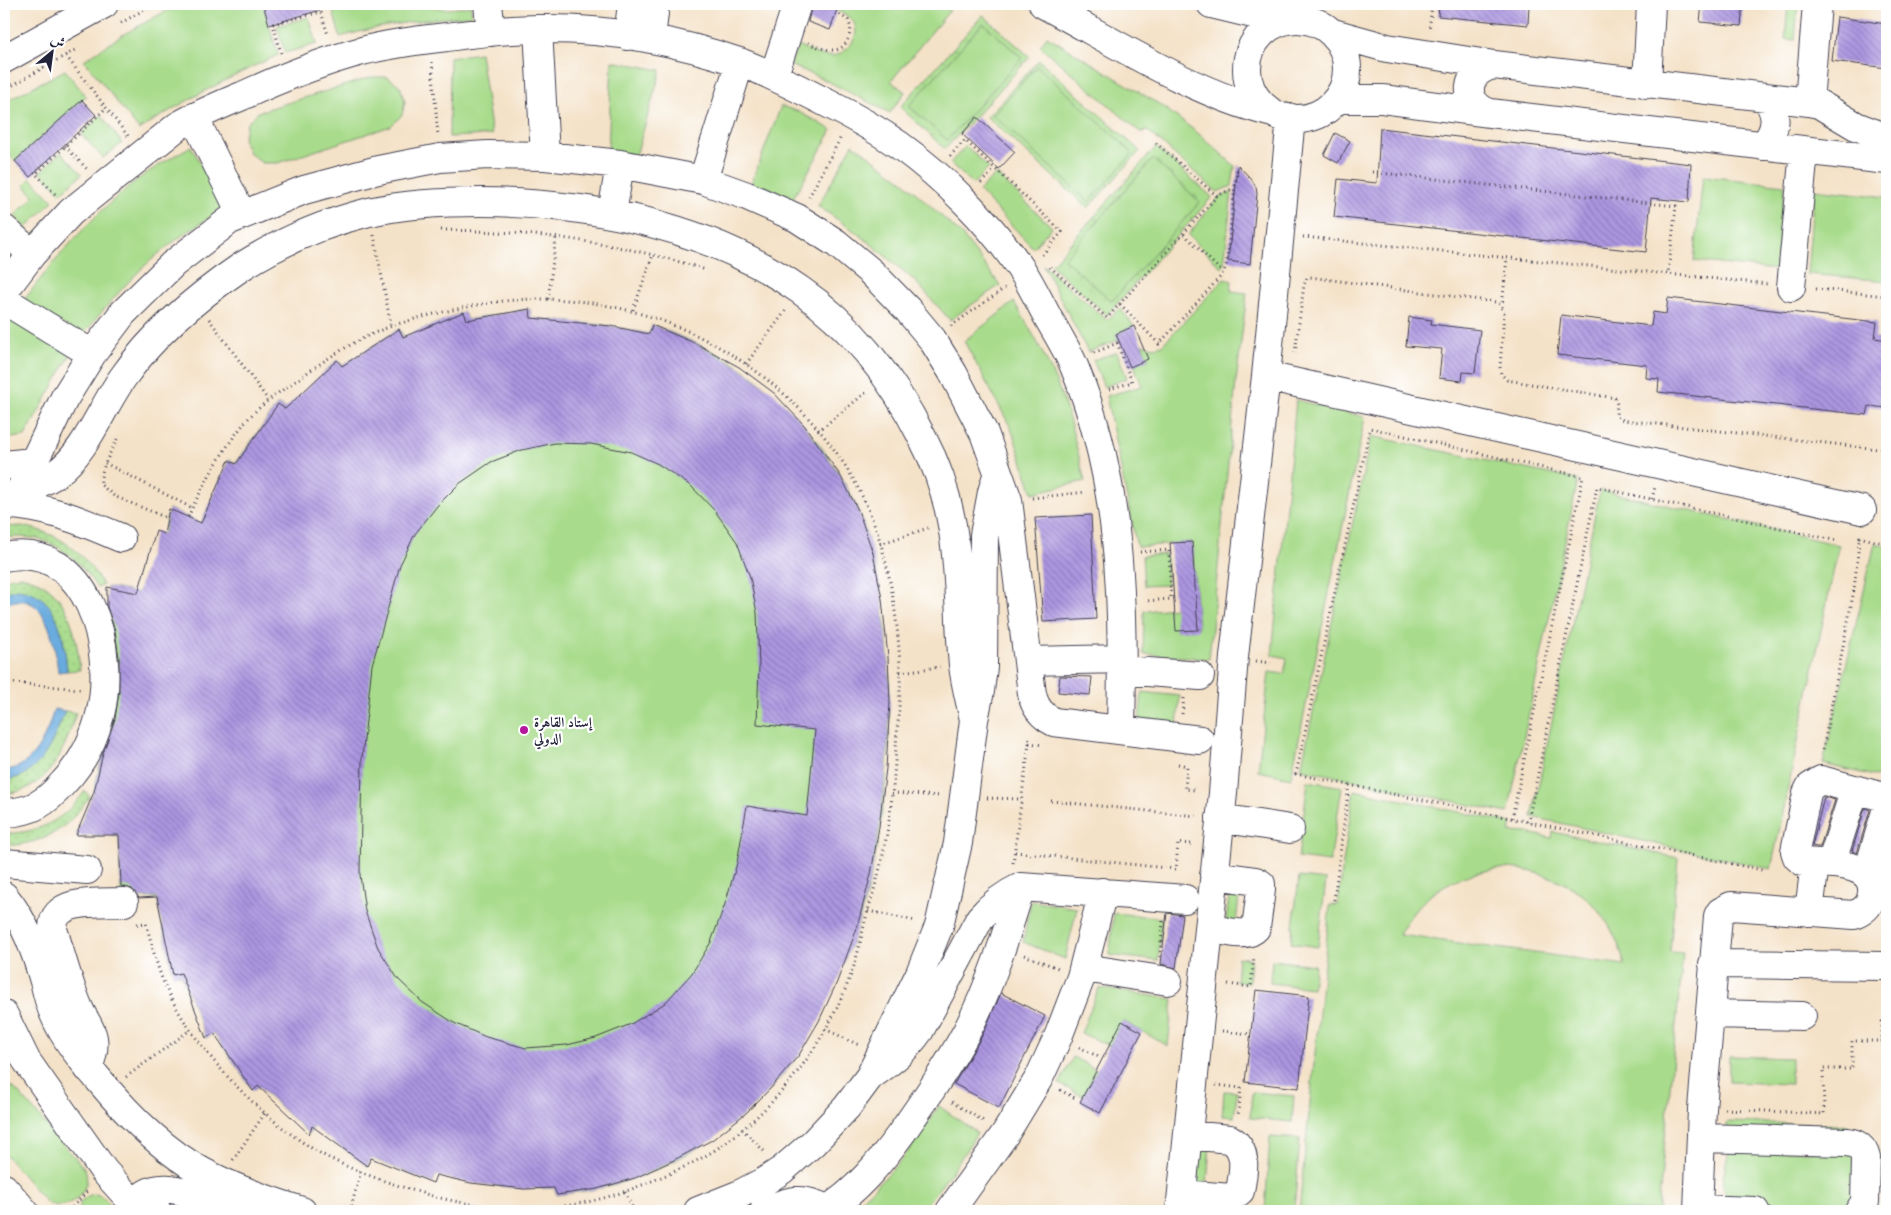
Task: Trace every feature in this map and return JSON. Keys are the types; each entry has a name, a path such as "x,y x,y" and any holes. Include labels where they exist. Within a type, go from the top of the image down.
{"lane":[{"path":"4,59 104,4"},
{"path":"488,4 490,32"},
{"path":"632,4 640,38"},
{"path":"640,38 655,4"},
{"path":"774,75 797,4"},
{"path":"1043,4 1196,87 1248,107 1283,116 1304,118 1316,115 1328,108 1344,87 1347,66 1346,58 1341,45 1332,33 1322,25 1309,20 1282,21 1269,27 1250,50 1247,65 1248,80 1254,94 1264,106 1283,116"},
{"path":"1647,84 1651,4"},
{"path":"1808,102 1817,4"},
{"path":"1220,5 1282,21"},
{"path":"538,29 545,156"},
{"path":"4,290 32,254 71,212 178,126 288,75 365,50 490,32 538,29 581,30 640,38 694,49 740,62 774,75 852,116 899,145 934,172 1000,239 1025,274 1072,362 1086,397 1100,447 1109,490 1118,554 1122,603 1121,730"},
{"path":"1332,33 1387,48 1494,65 1819,104 1856,126 1887,138"},
{"path":"703,180 740,62"},
{"path":"1490,113 1482,110 1475,104 1471,97 1470,88 1472,79 1478,72 1485,67 1494,65"},
{"path":"1336,99 1382,98 1490,113 1887,160"},
{"path":"1763,146 1775,128 1772,106 1765,98"},
{"path":"1190,900 1214,875 1220,818 1200,746 1236,647 1280,235 1283,116"},
{"path":"194,117 242,215"},
{"path":"1791,287 1804,151"},
{"path":"12,500 64,399 92,354 124,312 173,264 230,220 304,190 378,170 440,158 488,155 545,156 620,164 703,180 747,196 797,218 836,242 871,272 908,310 932,339 953,373 984,433 1008,500 1034,703 1046,718 1054,722 1121,730 1200,746"},
{"path":"612,214 620,164"},
{"path":"12,500 57,474 71,460 83,445 123,376 154,339 196,300 223,280 280,244 319,228 369,212 406,206 451,202 499,202 553,205 612,214 699,237 734,252 768,270 801,290 836,320 868,352 887,377 900,396 926,443 944,494 955,545 963,664 974,720"},
{"path":"4,229 32,254"},
{"path":"4,300 92,354"},
{"path":"1266,376 1862,510"},
{"path":"4,465 33,462"},
{"path":"698,1211 765,1182 813,1143 847,1107 870,1076 920,973 939,926 958,843 982,667 984,535 992,492 998,472"},
{"path":"12,500 69,517 120,538"},
{"path":"4,557 13,555 44,559 70,575 80,588 96,618 105,667 104,691 96,729 86,752 72,774 60,787 32,809 4,813"},
{"path":"1028,661 1122,664 1193,675"},
{"path":"1756,1211 1698,1210 1701,1138 1717,920 1720,912 1731,906 1854,915 1866,908 1873,889 1867,875 1854,867 1800,860 1795,851 1810,787 1821,780 1887,798"},
{"path":"1809,912 1823,864 1855,789"},
{"path":"1867,875 1887,808"},
{"path":"1220,818 1290,829"},
{"path":"4,863 86,870"},
{"path":"1209,928 1247,934 1256,928 1260,884 1256,881 1214,875"},
{"path":"870,1076 899,1056 911,1044 980,918 991,905 1015,890 1102,892 1190,900"},
{"path":"764,1211 792,1200 804,1200 826,1210 840,1202 886,1155 932,1090 968,1028 1003,947 1015,890"},
{"path":"950,1211 1005,1134 1039,1078 1058,1037 1082,972 1102,892"},
{"path":"4,896 21,920 35,952 53,1013 63,1032 88,1068 124,1110 175,1153 201,1171 256,1196 302,1211"},
{"path":"1188,1134 1230,1139 1241,1148 1243,1154 1241,1185 1240,1191 1236,1196 1181,1203 1203,982 1209,928 1190,900"},
{"path":"88,1068 94,1046 93,1036 70,984 53,930 53,923 57,914 64,907 74,905 129,913"},
{"path":"1714,964 1885,966"},
{"path":"1082,972 1163,980"},
{"path":"1710,1014 1802,1016"},
{"path":"4,1020 26,1060 104,1171 141,1208 153,1190 173,1189 234,1211"},
{"path":"1701,1138 1847,1142 1858,1145 1865,1152 1866,1163 1865,1202 1859,1211"},
{"path":"4,1188 24,1211"}],"path":[{"path":"439,4 449,4"},
{"path":"1412,4 1432,6 1425,54"},
{"path":"1865,4 1887,6"},
{"path":"288,75 273,24 321,12 334,60"},
{"path":"787,35 825,50 833,51 841,48 846,43 851,28 848,20 837,13"},
{"path":"49,34 141,154"},
{"path":"431,39 440,158"},
{"path":"71,212 36,174 106,108"},
{"path":"797,218 852,116"},
{"path":"1156,143 1217,196"},
{"path":"66,146 103,186"},
{"path":"1120,304 1159,344 1223,273 1226,267 1236,168"},
{"path":"1372,172 1676,206 1668,274"},
{"path":"1046,264 1107,318 1217,196 1234,188"},
{"path":"440,230 487,231 601,243 714,272"},
{"path":"1184,234 1223,273"},
{"path":"1280,235 1887,296"},
{"path":"548,299 556,237"},
{"path":"376,243 391,326"},
{"path":"633,310 653,255"},
{"path":"1507,258 1502,308 1504,318 1500,367 1501,374 1507,380 1615,398 1617,404 1616,416 1623,420 1887,450"},
{"path":"1294,361 1304,284 1307,278 1310,277 1495,302 1502,308"},
{"path":"129,913 146,923 166,988 190,1030 223,1072 243,1094 266,1113 327,1157 428,1195 461,1204 496,1210 537,1210 569,1207 601,1200 625,1192 691,1164 742,1129 767,1107 789,1082 810,1055 838,1006 852,970 882,858 892,793 900,672 893,604 880,544 869,512 853,480 833,448 782,390 746,364 691,332 633,310 605,304 548,299 488,303 444,311 391,326 338,353 268,400 252,415 238,432 188,517"},
{"path":"781,302 789,307"},
{"path":"746,364 782,316"},
{"path":"213,325 268,400"},
{"path":"1072,362 1117,343 1132,382 1086,397"},
{"path":"818,431 871,389"},
{"path":"1512,818 1583,477 1370,428 1296,774 1762,870"},
{"path":"121,433 105,463 100,480 101,485 106,491 167,518"},
{"path":"105,463 192,508"},
{"path":"1528,822 1597,486 1838,541"},
{"path":"1008,500 1109,490"},
{"path":"1823,749 1854,590 1862,510"},
{"path":"880,544 937,526"},
{"path":"1859,537 1887,544"},
{"path":"1118,554 1168,550 1171,599 1122,603"},
{"path":"900,672 942,667"},
{"path":"1193,675 1200,746 1187,766 1186,789 1195,790"},
{"path":"4,682 104,691"},
{"path":"1015,890 1015,852 1034,703"},
{"path":"1029,744 1049,746"},
{"path":"1334,900 1349,785"},
{"path":"892,793 947,796"},
{"path":"1051,801 1220,818"},
{"path":"1015,852 1176,869 1178,843 1191,844"},
{"path":"1163,980 1190,900"},
{"path":"868,911 922,922"},
{"path":"1203,982 1251,987 1256,928"},
{"path":"1003,947 1082,972"},
{"path":"1726,1109 1824,1114 1823,1069 1852,1069 1852,1041 1882,1041 1882,1022 1887,1022"},
{"path":"825,1029 862,1047"},
{"path":"128,1076 190,1030"},
{"path":"1193,1083 1241,1088 1235,1142"},
{"path":"932,1090 1005,1134"},
{"path":"231,1162 266,1113"},
{"path":"742,1129 767,1154"},
{"path":"350,1211 361,1171"},
{"path":"625,1192 634,1211"}],"green space":[{"path":"179,4 263,4 278,55 207,90 139,130 84,60 124,34"},
{"path":"344,4 429,4 444,9 471,6 472,16 406,23 340,37 332,7"},
{"path":"839,4 941,4 950,10 891,81 905,92 890,113 823,79 790,65 798,46 828,56 838,54 849,47 853,42 856,30 850,18 837,11"},
{"path":"1788,4 1798,4 1795,40 1785,39"},
{"path":"983,15 1030,57 945,149 900,107"},
{"path":"309,17 317,44 285,53 277,26"},
{"path":"983,23 1022,58 947,140 909,106"},
{"path":"1047,36 1162,106 1199,134 1235,166 1232,186 1217,192 1148,131 1140,132 1040,46"},
{"path":"480,53 492,135 449,137 450,57"},
{"path":"1039,60 1140,151 1088,208 987,117"},
{"path":"612,61 661,70 636,156 608,151"},
{"path":"1037,66 1133,153 1089,202 993,115"},
{"path":"65,70 86,96 15,161 4,149 4,102"},
{"path":"372,77 388,77 400,86 405,101 402,115 391,126 278,163 262,163 249,153 243,139 247,123 258,112"},
{"path":"781,106 799,112 832,130 792,200 751,184"},
{"path":"101,115 122,143 103,158 81,134"},
{"path":"853,144 903,181 962,235 1000,285 950,320 914,280 860,235 818,206"},
{"path":"191,146 224,208 176,240 140,270 122,288 82,336 24,300 61,253 118,196 140,178"},
{"path":"966,146 989,168 973,184 950,163"},
{"path":"1156,147 1212,197 1107,315 1051,265"},
{"path":"61,152 82,174 61,193 40,172"},
{"path":"1153,159 1200,202 1112,301 1064,259"},
{"path":"996,174 1052,227 1033,248 979,191"},
{"path":"1703,176 1785,185 1776,270 1694,261"},
{"path":"31,178 53,201 26,228 14,216 34,196 24,185"},
{"path":"1814,189 1887,197 1887,281 1807,274"},
{"path":"1232,192 1224,265 1222,268 1188,235 1218,198"},
{"path":"1043,265 1107,320 1120,308 1134,326 1116,334 1119,340 1088,352"},
{"path":"1224,279 1232,281 1231,291 1247,293 1236,382 1209,659 1143,654 1144,611 1175,608 1198,629 1192,542 1137,547 1106,396 1142,386 1134,365 1148,359 1142,344 1154,347 1162,345"},
{"path":"1014,302 1050,367 1064,402 1085,481 1033,493 1011,428 964,341"},
{"name":"إستاد القاهرة الدولي","path":"530,309 531,318 611,326 649,334 652,325 708,349 740,367 769,390 796,416 840,475 862,522 878,577 887,637 890,700 887,764 880,825 869,883 855,933 843,965 800,1052 778,1081 757,1103 709,1141 682,1157 626,1181 591,1190 557,1195 554,1188 495,1186 436,1175 433,1183 371,1158 367,1166 313,1126 309,1134 258,1086 253,1091 214,1033 206,1038 181,974 173,975 157,898 121,898 119,835 76,835 94,792 111,705 107,587 138,593 163,534 169,509 201,523 229,460 236,463 278,404 286,409 337,360 342,366 399,329 404,337 464,312 467,320"},
{"path":"9,317 71,354 25,436 4,439 4,323"},
{"path":"1117,352 1127,378 1104,387 1093,360"},
{"path":"1296,400 1365,417 1291,778 1258,771 1269,672 1284,674 1287,658 1272,655"},
{"path":"1371,436 1578,480 1508,813 1301,769"},
{"path":"1600,490 1839,545 1771,869 1532,817"},
{"path":"22,526 49,534 70,546 87,563 103,585 97,588 69,555 47,542 34,538 4,538 4,527"},
{"path":"1875,543 1887,546 1887,779 1823,764"},
{"path":"1166,554 1167,585 1144,586 1142,556"},
{"path":"19,576 35,580 48,588 66,610 76,639 80,670 67,671 63,636 53,612 4,593 4,579"},
{"path":"1142,692 1180,696 1177,725 1139,721"},
{"path":"65,711 76,713 66,741 53,766 44,777 33,785 20,791 4,794 4,780 16,778 27,773 44,756"},
{"path":"1308,781 1342,787 1330,862 1298,858"},
{"path":"1354,790 1512,823 1510,832 1528,833 1552,838 1553,832 1678,858 1670,952 1683,953 1658,1211 1299,1211 1330,905 1338,905","holes":["1510,868 1532,872 1569,886 1585,897 1598,910 1609,926 1625,965 1399,935 1419,906 1431,894 1459,878 1475,873"]},
{"path":"85,791 90,796 72,818 54,833 32,842 4,846 4,834 29,831 50,823 68,810"},
{"path":"1299,877 1326,880 1318,947 1291,943"},
{"path":"1230,885 1240,887 1236,924 1226,922"},
{"path":"1031,901 1077,908 1065,959 1023,942"},
{"path":"1114,913 1162,918 1158,961 1109,955"},
{"path":"1238,957 1251,959 1249,983 1236,982"},
{"path":"1272,960 1315,965 1312,988 1270,983"},
{"path":"1099,988 1173,999 1168,1046 1123,1021 1109,1046 1081,1033"},
{"path":"1729,1056 1791,1058 1791,1084 1729,1082"},
{"path":"1073,1057 1097,1070 1083,1096 1059,1084"},
{"path":"4,1085 10,1086 17,1091 85,1169 86,1185 77,1199 62,1205 46,1202 4,1153"},
{"path":"1224,1091 1237,1092 1234,1117 1222,1116"},
{"path":"1252,1092 1294,1096 1292,1122 1250,1118"},
{"path":"939,1106 977,1133 928,1202 920,1211 852,1211 850,1209 888,1174 910,1149"},
{"path":"1727,1122 1848,1125 1848,1134 1727,1131"},
{"path":"1270,1137 1300,1139 1294,1211 1265,1211"},
{"path":"1200,1145 1210,1145 1207,1184 1197,1183"},
{"path":"1729,1150 1854,1152 1853,1203 1726,1205 1723,1177"},
{"path":"95,1194 106,1200 110,1211 79,1211 83,1199"}],"water":[{"path":"17,589 31,592 42,599 57,619 64,644 67,671 58,672 51,633 46,620 39,610 30,603 18,601 4,605 4,593"},
{"path":"54,709 65,711 44,756 27,773 16,778 4,780 4,770 23,764 38,749"}],"building":[{"path":"263,4 324,4 324,9 269,25"},
{"path":"812,4 839,4 830,30 808,22"},
{"path":"1439,4 1529,4 1528,25 1438,16"},
{"path":"1702,4 1743,4 1741,26 1700,22"},
{"path":"1837,17 1887,24 1887,68 1832,61"},
{"path":"82,100 96,115 30,177 15,161"},
{"path":"977,117 1015,152 999,169 962,134"},
{"path":"1380,128 1691,164 1689,202 1651,198 1646,252 1334,217 1338,179 1377,183"},
{"path":"1335,133 1350,141 1338,163 1324,155"},
{"path":"1238,165 1252,180 1257,194 1250,264 1228,261"},
{"path":"1668,298 1877,322 1875,338 1887,340 1887,408 1869,406 1867,415 1658,392 1659,379 1646,378 1647,365 1557,355 1561,315 1651,326 1653,312 1666,314"},
{"name":"إستاد القاهرة الدولي","path":"530,309 531,318 611,326 649,334 652,325 697,344 739,367 774,393 804,425 840,475 858,510 873,553 882,599 888,657 890,702 886,768 871,874 856,931 837,982 819,1021 799,1055 771,1088 746,1113 712,1140 635,1178 597,1189 557,1195 554,1188 524,1189 471,1183 436,1175 433,1183 371,1158 367,1166 312,1126 309,1134 258,1086 253,1091 214,1033 206,1038 181,973 173,975 157,897 139,898 132,889 121,886 119,835 76,835 94,792 103,753 115,719 119,692 119,658 115,630 107,607 107,587 138,593 156,531 164,534 169,509 201,523 229,460 236,464 278,404 285,409 337,360 342,366 399,329 403,337 464,312 467,320","holes":["555,443 591,444 631,452 658,464 691,486 715,511 737,542 750,577 757,613 759,666 757,724 815,730 807,816 747,806 737,863 711,942 692,973 665,1003 631,1024 596,1038 567,1045 526,1048 486,1037 454,1023 422,1002 398,979 378,948 365,911 360,875 362,758 372,665 400,565 415,534 437,506 459,484 491,462 522,450"]},
{"path":"1409,317 1432,320 1431,324 1480,330 1475,373 1463,372 1462,381 1439,378 1442,349 1406,346"},
{"path":"1134,326 1148,359 1130,367 1116,334"},
{"path":"1091,515 1096,619 1043,622 1035,518"},
{"path":"1192,542 1198,630 1176,631 1170,543"},
{"path":"1060,676 1092,677 1090,695 1058,692"},
{"path":"1824,797 1835,800 1820,847 1817,847 1812,846"},
{"path":"1865,808 1870,810 1857,853 1852,851"},
{"path":"1167,913 1183,915 1176,968 1161,964"},
{"path":"1256,990 1309,996 1299,1088 1245,1082"},
{"path":"1001,993 1045,1016 999,1108 954,1084 982,1036"},
{"path":"1122,1021 1142,1032 1100,1113 1080,1102"}],"place":[{"name":"إستاد القاهرة الدولي","path":"524,730"}]}
